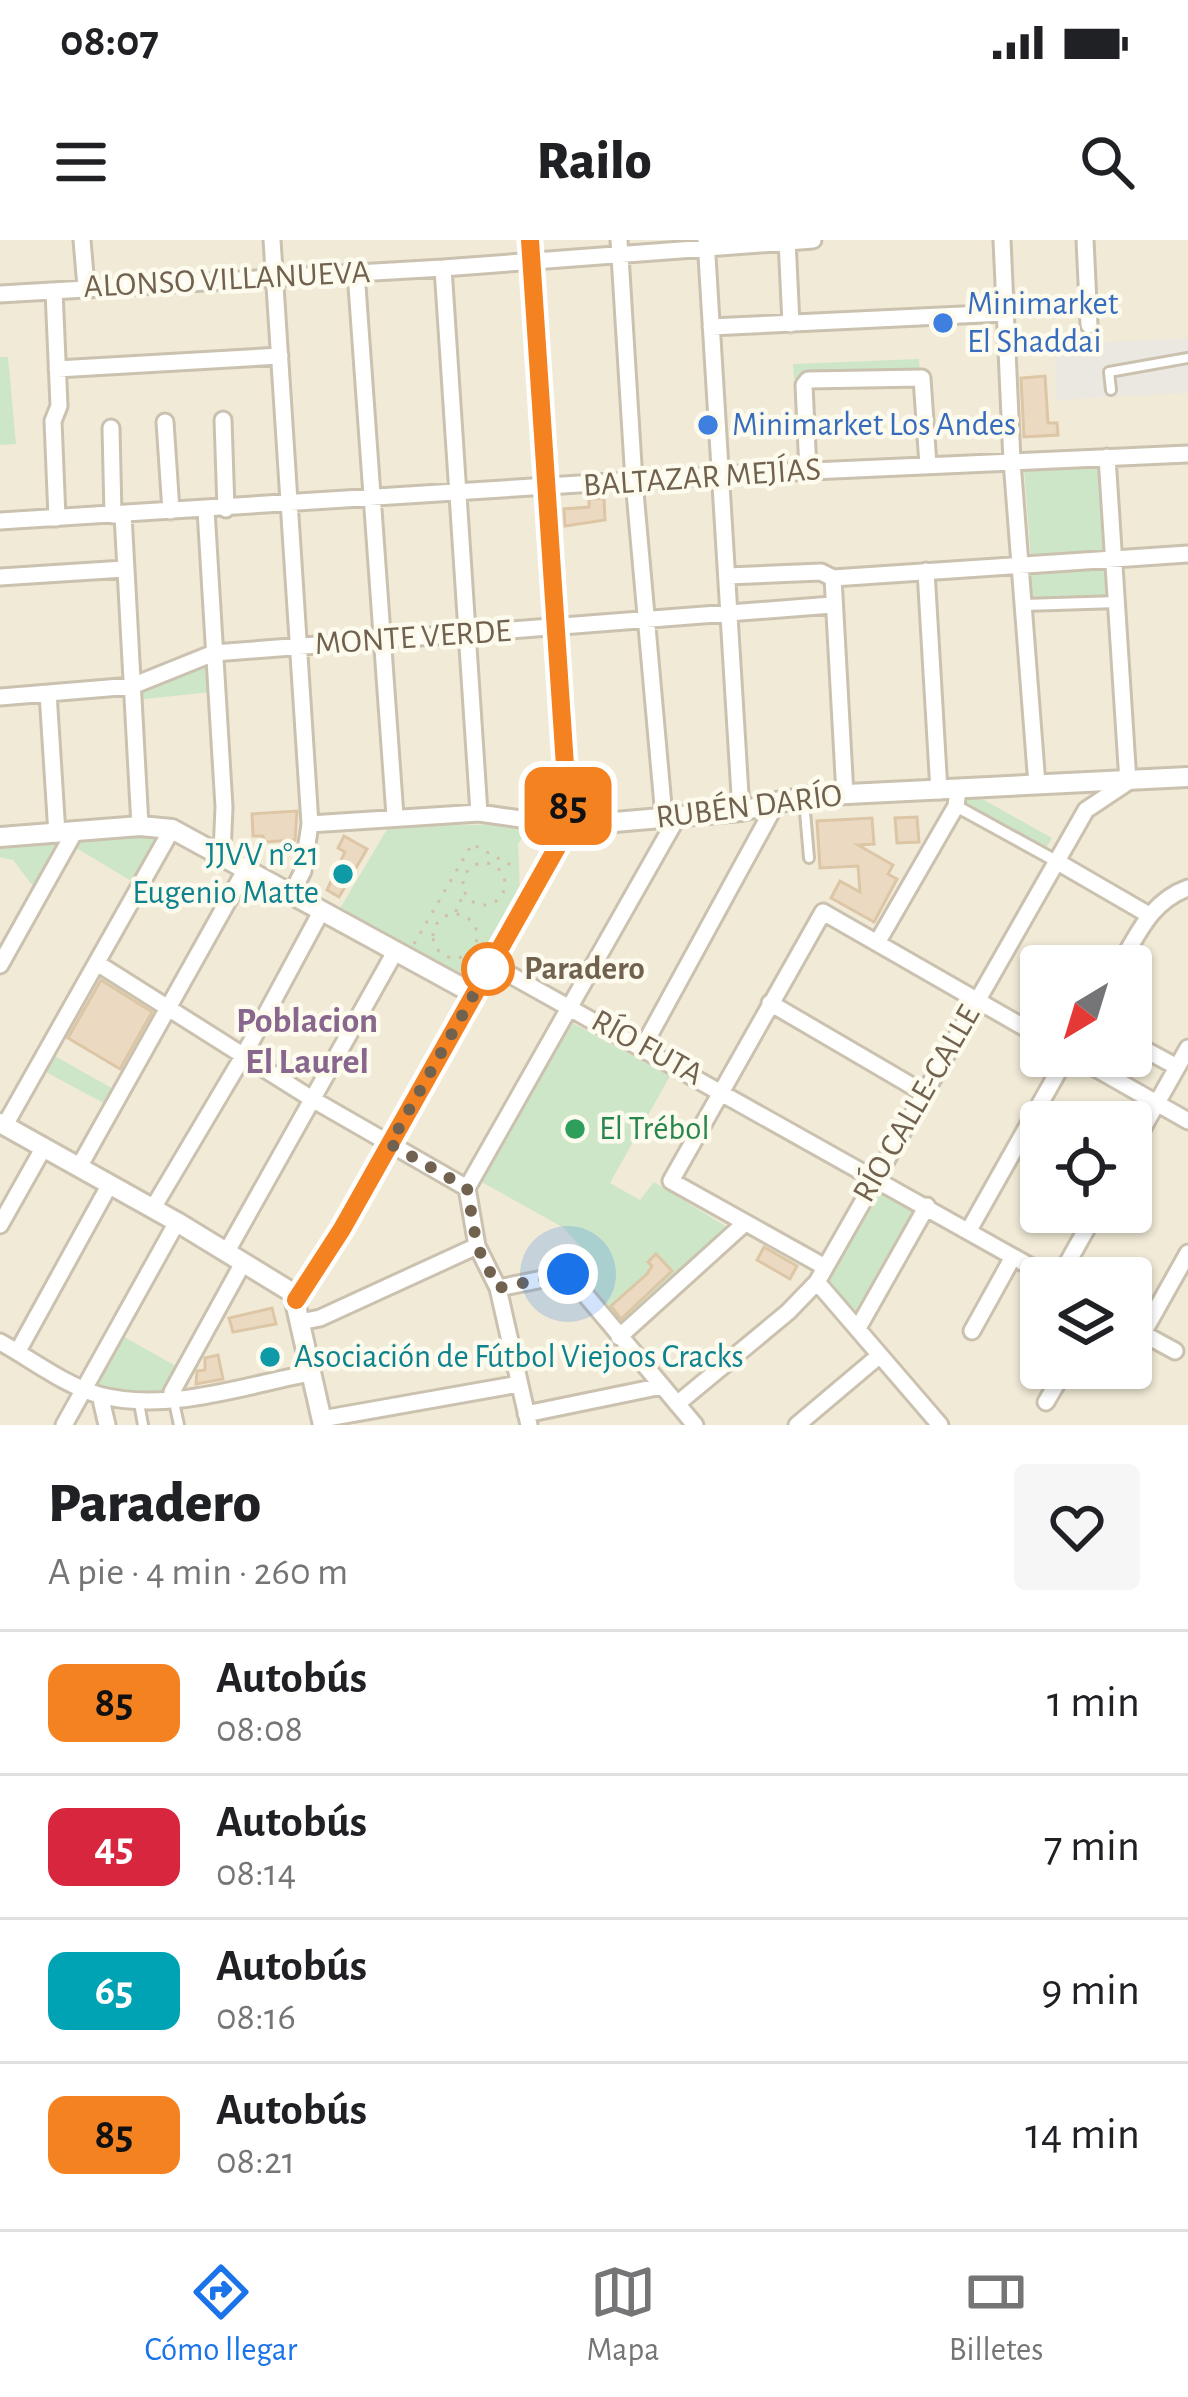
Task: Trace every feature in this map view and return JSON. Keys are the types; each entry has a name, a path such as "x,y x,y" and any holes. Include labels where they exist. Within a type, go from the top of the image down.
{"street":[{"path":"82,240 86,287"},
{"path":"272,240 310,824 303,872 292,893"},
{"path":"296,1300 474,994 487,956 569,826 530,240"},
{"name":"ALONSO VILLANUEVA","path":"0,294 443,268 532,261 620,246 813,240"},
{"path":"1002,240 1012,461 1037,785"},
{"path":"1085,240 1089,325"},
{"path":"788,241 791,324"},
{"path":"706,243 741,811"},
{"path":"620,246 646,623 671,817 467,1188 477,1246 498,1288 528,1420 662,1386"},
{"path":"443,268 479,813"},
{"path":"356,272 395,816"},
{"path":"54,291 57,518"},
{"path":"712,327 1004,313"},
{"path":"57,369 280,356"},
{"path":"808,471 804,385 808,380 922,378 928,465"},
{"path":"224,420 226,509"},
{"path":"165,422 171,511"},
{"path":"111,428 140,826"},
{"name":"BALTAZAR MEJÍAS","path":"0,521 721,475 1188,454"},
{"path":"1107,457 1128,782"},
{"path":"206,510 224,807 222,853"},
{"path":"728,575 820,572 832,578 1188,554"},
{"path":"0,577 124,569"},
{"path":"877,943 951,795 926,571"},
{"path":"832,578 845,795"},
{"path":"1024,605 1118,602"},
{"name":"MONTE VERDE","path":"0,697 132,686 214,653 832,605"},
{"path":"0,965 66,832 48,693"},
{"name":"RUBÉN DARÍO","path":"310,824 479,813 569,826 741,811 804,797 951,795 1188,777"},
{"name":"RÍO CALLE-CALLE","path":"685,1418 821,1275 1086,810 1128,782"},
{"path":"951,795 1149,915"},
{"path":"643,1047 778,800"},
{"path":"0,837 140,826 172,829 322,910 404,948 474,994"},
{"path":"172,829 2,1124 287,1288 296,1300 322,1422 519,1384"},
{"path":"79,1167 247,867"},
{"path":"1131,945 1149,915 1166,898 1188,888"},
{"path":"153,1208 322,910"},
{"path":"940,1425 858,1328 821,1275 745,1223 671,1181 672,1176 823,912 1020,1025"},
{"path":"174,1400 172,1392 312,1099 404,948"},
{"name":"RÍO FUTA","path":"487,956 1020,1260"},
{"path":"97,963 312,1099 467,1188"},
{"path":"770,1003 924,1093"},
{"path":"1152,1112 1188,1048"},
{"path":"1152,1053 1177,1067"},
{"path":"969,1230 1059,1077"},
{"path":"1109,1077 1188,1121"},
{"path":"0,1225 44,1147"},
{"path":"18,1352 110,1184"},
{"path":"858,1328 927,1206"},
{"path":"64,1425 92,1392 177,1222"},
{"path":"619,1337 745,1223"},
{"path":"300,1322 320,1318 477,1246"},
{"path":"1152,1307 1188,1253"},
{"path":"972,1331 1013,1257"},
{"path":"498,1288 568,1274 685,1418"},
{"path":"1152,1338 1175,1351"},
{"path":"0,1342 92,1392 139,1400 174,1400 310,1373"},
{"path":"797,1425 880,1355"},
{"path":"1046,1402 1054,1389"},
{"path":"92,1392 106,1425"}],"lane":[{"path":"1111,390 1109,373 1188,358"},
{"path":"804,797 809,858"},
{"path":"139,1400 143,1425"},
{"path":"174,1400 179,1425"}],"path":[{"path":"404,948 472,844 511,865"},
{"path":"482,862 500,869 506,881 500,899 483,905 467,897 463,885 470,867 482,862"},
{"path":"456,914 458,903 467,897"},
{"path":"475,944 462,957 442,957 434,944 434,929 442,918 456,914 473,924 475,944 487,956"}],"shaded area":[{"path":"0,240 1188,240 1188,1425 0,1425"},
{"path":"1188,338 1188,393 1057,400 1054,345"}],"green space":[{"path":"0,357 8,357 16,444 0,445"},
{"path":"919,359 920,375 794,379 793,364"},
{"path":"1105,461 1109,556 1031,560 1024,468"},
{"path":"1112,565 1114,605 1030,609 1028,569"},
{"path":"209,663 211,692 136,700 139,688"},
{"path":"968,791 1052,838 1044,852 960,806"},
{"path":"532,824 518,844 520,891 469,981 339,910 389,826"},
{"path":"159,835 162,842 138,885 73,846 77,838"},
{"path":"54,840 57,851 36,890 13,860 0,857 0,841"},
{"name":"El Trébol","path":"569,1021 670,1076 610,1183 640,1200 654,1182 727,1227 621,1325 615,1325 592,1298 596,1264 564,1228 480,1181"},
{"path":"53,1055 117,1091 109,1106 44,1071"},
{"path":"879,1182 922,1207 856,1320 825,1283"},
{"path":"119,1334 181,1369 166,1395 96,1387 94,1379"}],"building":[{"path":"1045,376 1048,423 1057,423 1058,435 1024,437 1021,378"},
{"path":"604,498 605,520 565,526 564,509 589,507 589,499"},
{"path":"297,811 295,840 264,842 263,836 253,836 252,814"},
{"path":"917,817 919,842 897,843 895,818"},
{"path":"872,818 874,844 858,845 893,865 888,874 897,879 874,922 831,898 840,881 860,892 858,866 820,868 817,821"},
{"path":"344,836 367,849 339,897 327,890 345,852 338,848"},
{"path":"101,980 152,1012 120,1069 68,1038"},
{"path":"764,1247 797,1266 790,1279 757,1260"},
{"path":"656,1254 672,1271 621,1319 611,1306 647,1274 652,1266 648,1262"},
{"path":"272,1308 276,1324 233,1332 229,1318"},
{"path":"218,1355 223,1379 196,1384 197,1371 205,1370 205,1358"}],"bus line":[{"name":"85","path":"296,1300 342,1229 569,826 530,240"}],"place":[{"name":"Minimarket El Shaddai","path":"943,323"},
{"name":"Minimarket Los Andes","path":"708,425"},
{"name":"JJVV n°21 Eugenio Matte","path":"343,874"},
{"name":"Paradero","path":"488,969"},
{"name":"El Trébol","path":"575,1129"},
{"name":"Asociación de Fútbol Viejoos Cracks","path":"270,1357"}],"district":[{"name":"Poblacion El Laurel","path":"307,1042"}],"route":[{"path":"488,969 491,964 390,1144 467,1188 477,1246 498,1288 568,1274"}]}
